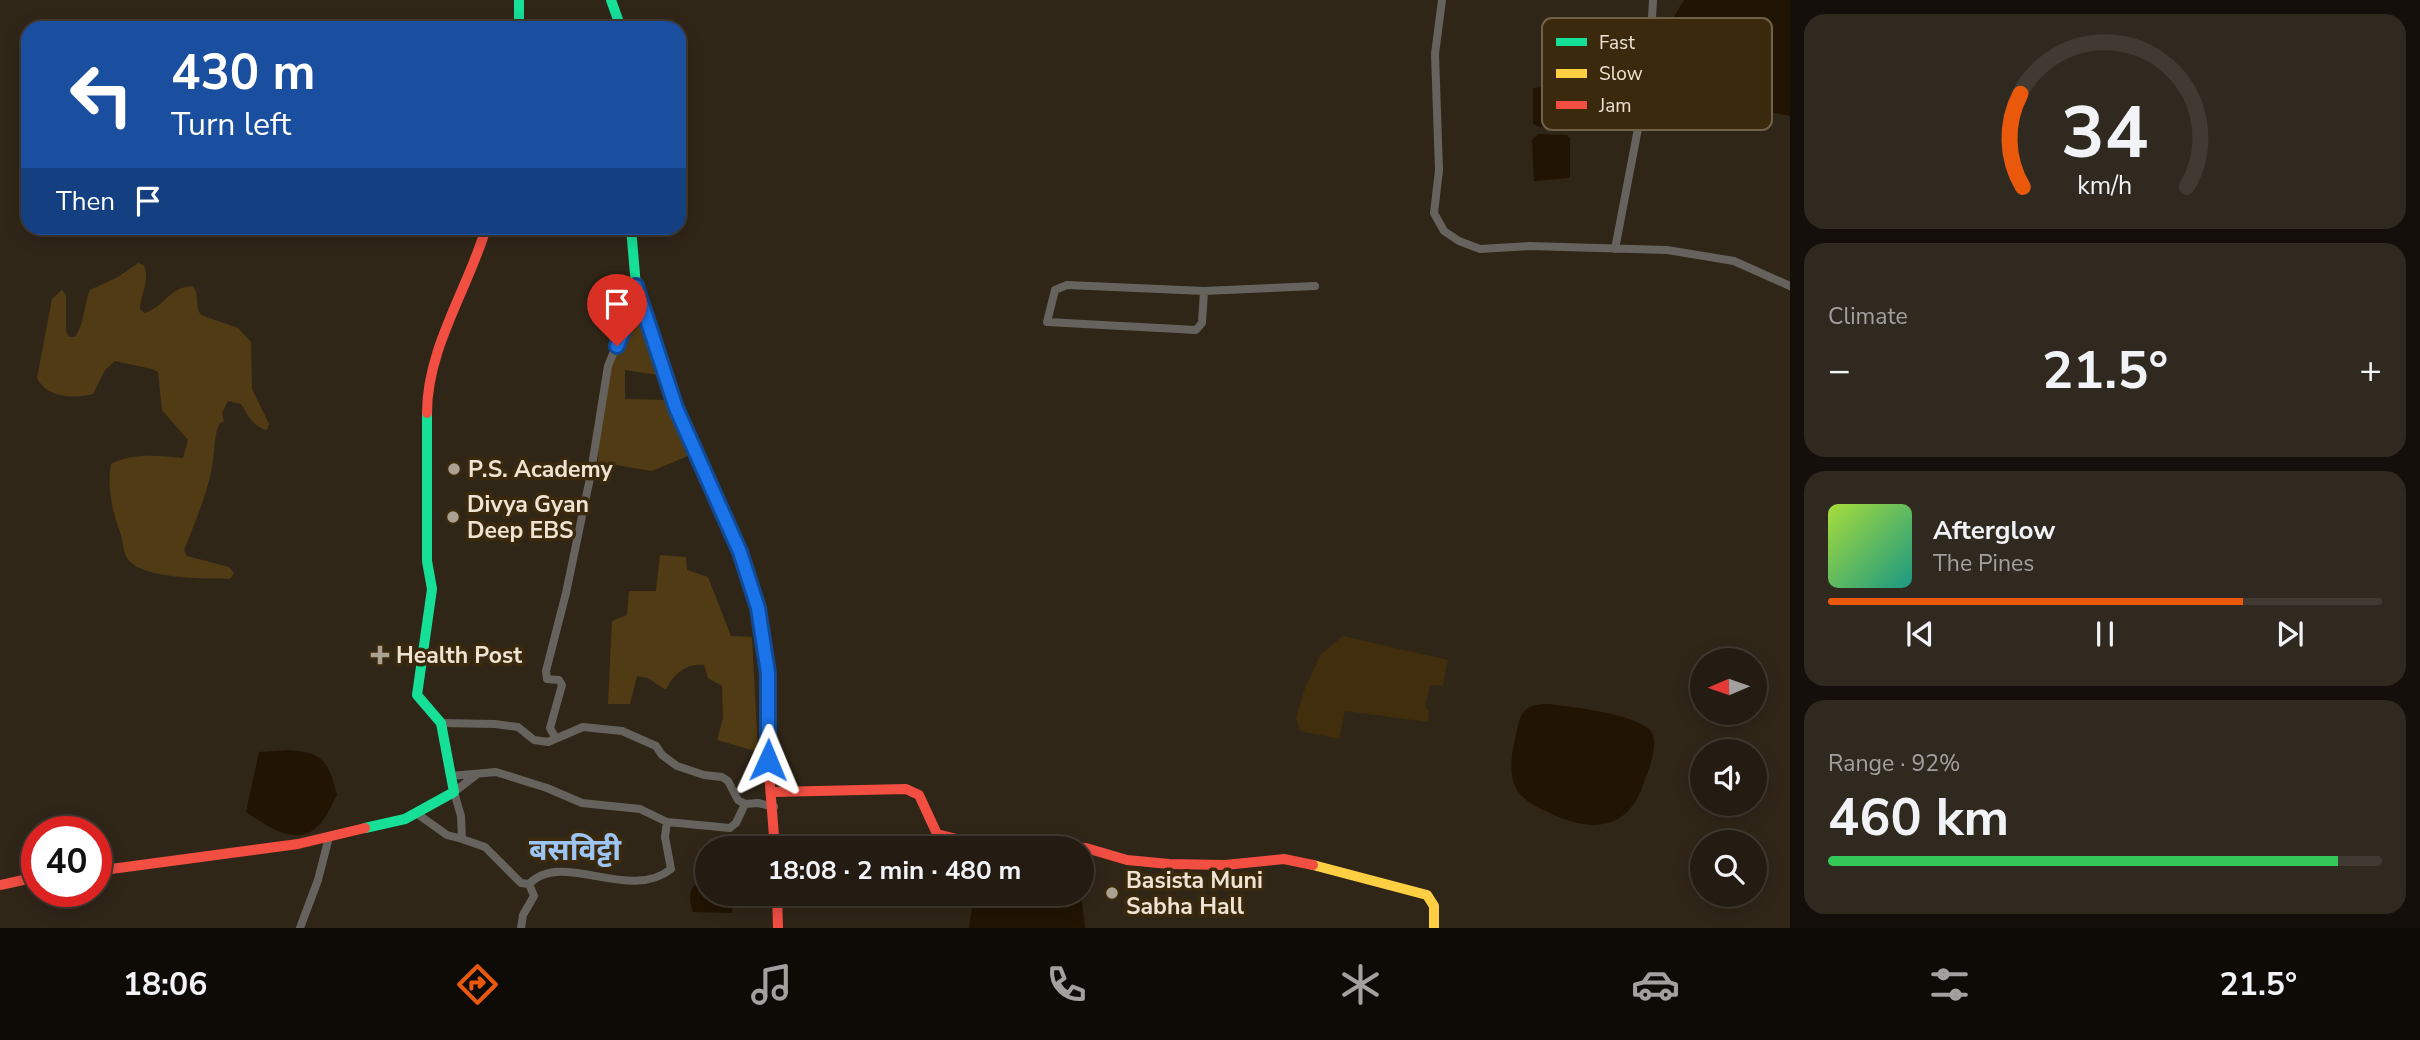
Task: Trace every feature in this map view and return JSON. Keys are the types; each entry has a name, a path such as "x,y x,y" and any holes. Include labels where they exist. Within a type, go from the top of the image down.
{"street":[{"path":"519,0 519,21"},
{"path":"611,0 618,21"},
{"path":"1441,0 1435,54 1439,170 1434,213 1438,224 1459,242 1480,249 1529,246 1667,250 1734,261 1790,286"},
{"path":"1652,18 1653,0"},
{"path":"1615,248 1638,130"},
{"path":"462,839 461,816 442,723 435,714 421,706 417,695 432,589 427,561 427,396 432,369 473,273 484,235"},
{"path":"632,235 636,286 676,408 740,552 758,608 768,673 768,760 775,836"},
{"path":"1204,291 1202,323 1196,330 1047,322 1055,290 1067,285 1204,291 1315,286"},
{"path":"555,737 550,728 562,685 559,680 547,679 546,671 584,511 608,366 628,317 636,286"},
{"path":"442,723 517,727 534,740 548,742 555,737 591,726 637,736 656,746 662,755 677,766 704,775 722,777 728,781 738,800 745,804 758,803 774,807"},
{"path":"451,776 496,772 547,788 582,803 640,809 667,822 730,828 736,823 745,804"},
{"path":"112,869 298,844 405,819 454,792 475,775"},
{"path":"772,792 906,789 919,795 934,830 940,836 984,846 1086,848 1126,860 1169,864 1225,865 1275,859 1301,862 1427,895 1434,906 1434,928"},
{"path":"416,813 447,835 485,847 521,883 529,884"},
{"path":"529,884 537,875 575,871 624,881 639,881 665,873 671,869 665,837 667,822"},
{"path":"300,928 318,880 329,837"},
{"path":"0,885 21,880"},
{"path":"521,928 523,915 534,895 529,884"},
{"path":"777,906 778,928"}],"shaded area":[{"path":"1684,0 1790,0 1790,116 1772,112 1772,18 1673,18"},
{"path":"1542,87 1542,127 1533,124 1533,88"},
{"path":"1538,134 1567,135 1570,138 1570,178 1534,181 1532,140"},
{"path":"138,263 144,265 146,271 140,309 145,313 158,306 172,293 193,286 201,315 238,328 251,342 252,389 269,424 267,430 258,426 241,404 228,401 222,413 224,421 219,424 217,430 206,492 184,550 187,556 229,567 234,573 230,579 160,574 135,565 127,558 111,499 111,464 137,456 183,458 188,440 162,410 158,372 115,361 105,370 93,394 78,396 47,390 37,378 52,299 62,290 66,295 66,331 69,337 75,337 81,326 90,290 118,277"},
{"path":"634,306 642,318 658,375 625,370 625,399 667,400 690,455 652,471 598,462 600,426 610,369"},
{"path":"660,555 686,557 687,570 708,577 731,636 752,637 758,752 717,740 723,718 722,686 708,678 704,665 681,671 672,679 666,690 648,678 637,676 630,704 608,704 612,621 627,615 629,591 656,591"},
{"path":"1343,636 1448,660 1443,686 1430,685 1425,707 1429,710 1428,722 1345,711 1339,739 1300,731 1296,718 1305,688 1321,654"},
{"path":"1548,704 1623,717 1648,728 1653,735 1652,759 1637,798 1629,810 1618,819 1594,825 1565,819 1531,804 1516,788 1512,775 1512,760 1521,717 1530,707"},
{"path":"288,750 309,753 323,761 331,774 337,795 320,824 302,835 282,833 246,812 259,752"},
{"path":"695,885 695,906 733,906 732,913 693,912 690,896"},
{"path":"972,906 1083,906 1085,928 969,928"}],"traffic: fast":[{"path":"519,0 519,21"},
{"path":"611,0 618,21"},
{"path":"632,235 636,286 676,408 714,493"},
{"path":"365,828 405,819 454,792 441,723 417,695 432,589 427,561 427,413"}],"traffic: slow":[{"path":"1313,865 1427,895 1434,906 1434,928"}],"traffic: jam":[{"path":"427,413 429,389 441,342 484,235"},
{"path":"714,493 740,552 758,608 768,673 768,760 774,836"},
{"path":"772,792 906,789 919,795 937,834 984,846 1086,848 1127,860 1169,864 1225,865 1284,859 1313,865"},
{"path":"112,869 298,844 365,828"},
{"path":"0,885 21,880"},
{"path":"777,906 778,928"}],"place":[{"name":"P.S. Academy","path":"454,469"},
{"name":"Divya Gyan Deep EBS","path":"453,517"},
{"name":"Health Post","path":"380,655"},
{"name":"Basista Muni Sabha Hall","path":"1112,893"}],"district":[{"name":"बसविट्टी","path":"575,850"}],"route":[{"path":"617,346 636,286 645,306 676,408 748,572 758,608 768,673 768,760"}]}
